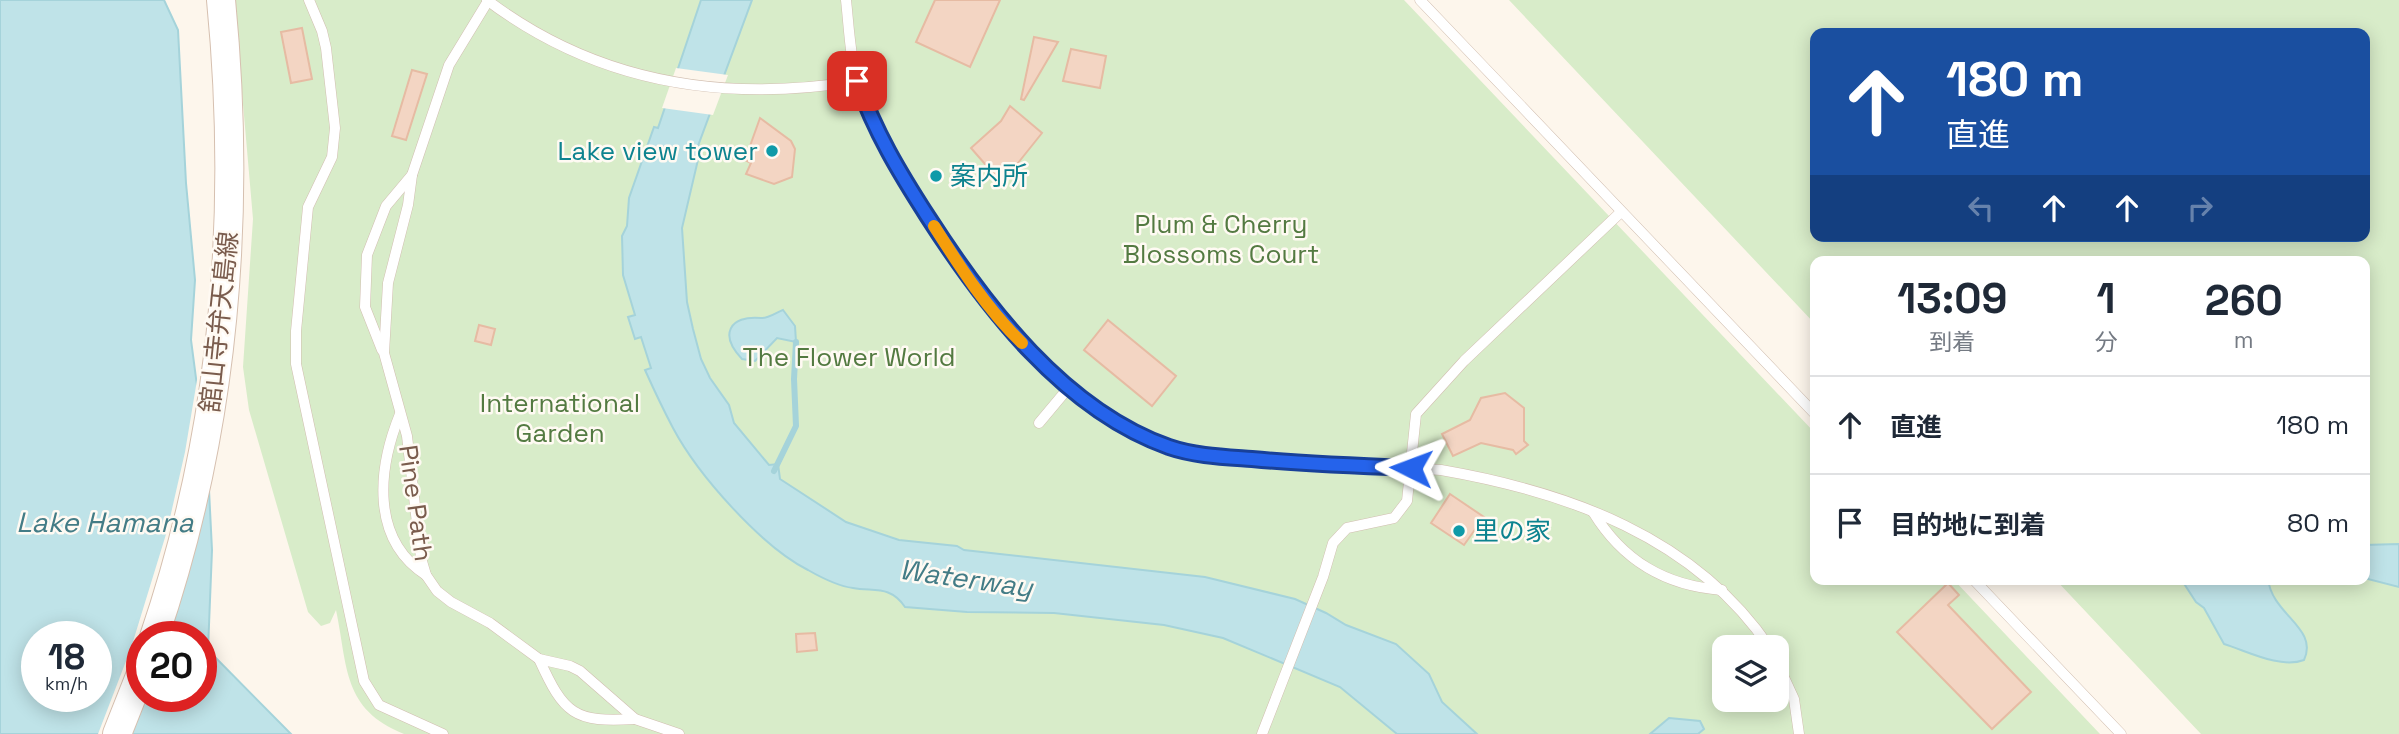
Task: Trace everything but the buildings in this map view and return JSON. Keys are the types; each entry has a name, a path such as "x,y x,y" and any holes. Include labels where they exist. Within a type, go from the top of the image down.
{"main road":[{"name":"舘山寺弁天島線","path":"159,621 184,535 210,415 221,333 230,210 230,126 221,0"},
{"path":"117,734 126,711"}],"lane":[{"path":"311,0 326,48 335,128 332,157 306,215 296,331 296,364 364,681 379,705 443,734"},
{"path":"384,353 372,330 365,307 367,255 386,206 412,175 449,65 488,0 541,35 590,58 656,79 696,87 738,91 803,89 857,81"},
{"path":"846,0 857,81 872,124 964,272 1008,329 1044,365 1106,414 1137,434 1171,448 1206,455 1279,462 1453,472 1513,485 1593,512 1679,555 1723,590 1761,635"},
{"path":"847,12 853,0"},
{"path":"1420,0 1810,409"},
{"name":"Pine Path","path":"412,175 408,205 388,283 384,353 410,457 420,549 426,575 437,591 490,623 539,659 580,671 635,719 679,734"},
{"path":"1262,734 1323,578 1333,543 1347,528 1357,524 1385,522 1401,512 1406,501 1416,414 1464,361 1621,212"},
{"path":"1040,423 1070,386"},
{"path":"400,414 386,454 386,509 393,541 400,554 426,575"},
{"path":"1593,512 1623,552 1646,569 1671,581 1698,589 1723,590"},
{"path":"1979,585 2121,734"},
{"path":"539,659 557,695 578,715 607,721 635,719"},
{"path":"1789,688 1794,699 1800,734"}],"green space":[{"path":"234,0 1404,0 1810,428 1810,585 1959,585 2100,734 404,734 384,724 358,699 346,668 336,610 330,623 321,626 308,612 249,410 243,367 253,219"},
{"path":"1509,0 2399,0 2399,734 2201,734 2061,585 2370,585 2370,256 1810,256 1810,319"}],"water":[{"name":"Lake Hamana","path":"0,0 164,0 178,30 186,183 195,280 191,340 208,470 212,550 209,621 126,621 126,712 217,712 217,659 291,734 0,734"},
{"name":"Waterway","path":"701,0 752,0 698,146 701,147 682,228 687,302 701,359 710,378 729,405 734,423 769,465 778,464 780,479 846,522 899,540 957,546 964,550 1205,577 1295,599 1346,625 1396,644 1429,674 1442,702 1477,734 1397,734 1340,687 1223,638 1164,625 1054,613 967,612 905,607 894,595 887,592 847,587 819,576 790,559 751,527 698,467 669,421 645,370 651,368 641,337 635,339 628,317 635,315 623,275 622,236 627,226 629,198 654,127 658,128"},
{"path":"783,310 795,326 796,342 777,338 755,361 742,359 729,335 735,323 750,318 767,317"},
{"path":"2399,544 2399,587 2370,580 2370,545"},
{"path":"2185,585 2269,585 2277,602 2305,639 2307,649 2304,660 2274,661 2224,644 2204,608 2196,602"},
{"path":"1669,718 1700,721 1704,729 1698,734 1650,734"}],"pier":[{"path":"676,68 728,75 713,115 662,108"},
{"path":"199,368 211,469 149,621 139,621 167,531 185,452"},
{"path":"126,661 126,712 137,712 130,734 98,734 106,712 112,712 112,698"}],"waterway":[{"path":"774,471 796,426 796,342"}],"slow traffic":[{"path":"934,226 964,272 1022,343"}],"place":[{"name":"Lake view tower","path":"772,151"},
{"name":"案内所","path":"936,176"},
{"name":"里の家","path":"1459,531"}],"route":[{"path":"857,81 872,124 964,272 1008,329 1044,365 1106,414 1137,434 1171,448 1206,455 1279,462 1411,468"}],"park label":[{"name":"Plum & Cherry Blossoms Court","path":"1221,239"},
{"name":"The Flower World","path":"849,357"},
{"name":"International Garden","path":"560,418"}]}
